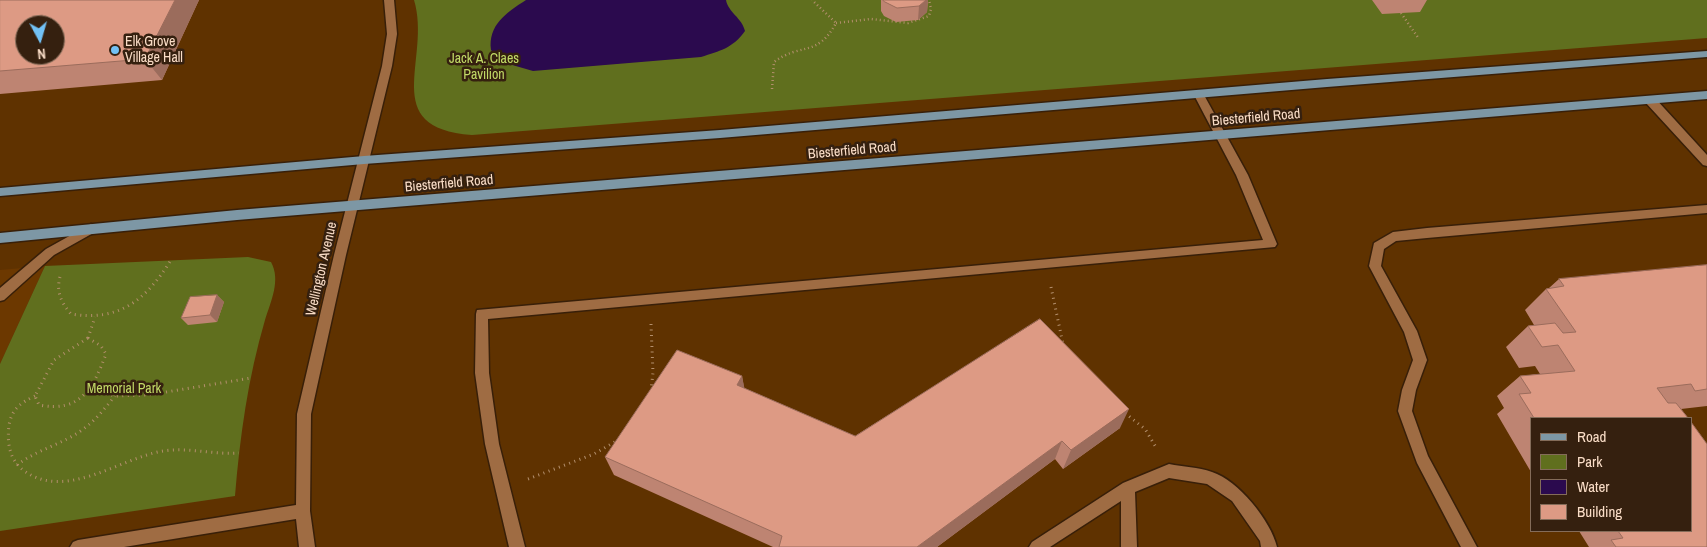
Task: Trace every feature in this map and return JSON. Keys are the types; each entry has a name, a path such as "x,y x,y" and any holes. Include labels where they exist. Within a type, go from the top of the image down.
{"main road":[{"name":"Biesterfield Road","path":"0,192 364,160 1707,54"},
{"name":"Biesterfield Road","path":"0,238 352,206 1707,96"}],"street":[{"name":"Wellington Avenue","path":"307,547 303,512 304,414 352,206 382,88 392,34 389,0"},
{"path":"517,547 492,444 482,373 482,314 1271,244 1242,175 1199,95"},
{"path":"1650,100 1707,162"},
{"path":"1469,547 1422,458 1405,412 1409,390 1420,360 1410,331 1375,266 1378,246 1393,237 1427,233 1707,209"},
{"path":"0,296 50,252 91,229"},
{"path":"1037,547 1128,488 1170,471 1210,478 1237,496 1267,538 1269,547"},
{"path":"1128,488 1129,547"},
{"path":"78,547 303,512"}],"path":[{"path":"812,0 836,23 873,19 900,24 917,23 929,16 931,9 928,0"},
{"path":"1400,13 1419,39"},
{"path":"772,89 774,62 785,55 816,48 829,37 836,23"},
{"path":"61,274 58,283 58,300 72,314 95,317 125,307 144,295 161,278 172,260"},
{"path":"1044,264 1057,307 1059,335 1067,352"},
{"path":"650,398 653,373 651,298"},
{"path":"95,317 88,338 54,360 36,396 18,404 12,412 8,437 10,453 26,475 45,482 64,482 164,451 188,450 208,454 239,453"},
{"path":"36,396 39,405 49,408 66,406 80,399 90,390 106,354 101,346 88,338"},
{"path":"90,390 115,396 148,395 250,378"},
{"path":"17,465 33,453 81,430 98,417 115,396"},
{"path":"1118,407 1145,429 1170,471"},
{"path":"504,488 594,454 620,439"}],"shaded area":[{"path":"45,266 0,364 0,270"}],"green space":[{"name":"Jack A. Claes Pavilion","path":"414,0 1707,0 1707,38 472,135 443,130 425,119 417,105 414,87 418,22"},
{"name":"Memorial Park","path":"248,257 271,262 274,269 275,283 249,385 239,451 235,496 0,531 0,364 45,266"}],"water":[{"path":"526,0 726,0 729,8 741,22 745,31 731,45 701,57 533,71 502,62 491,50 492,33 495,27 505,15"}],"building":[{"path":"0,0 175,0 145,59 0,71"},
{"path":"883,0 926,0 919,6 897,8"},
{"path":"1707,265 1707,389 1695,391 1691,384 1657,388 1668,403 1676,403 1687,417 1533,417 1519,394 1531,393 1520,376 1575,371 1558,345 1542,347 1528,326 1555,323 1563,333 1576,332 1546,289 1564,286 1559,279"},
{"path":"217,295 210,315 181,318 190,297"},
{"path":"1040,319 1129,409 1071,450 1062,441 917,547 779,547 782,536 605,457 677,350 742,376 737,385 855,436"},
{"path":"1692,423 1707,444 1707,547 1616,547 1611,540 1623,538 1619,532 1692,532"}],"place":[{"name":"Elk Grove Village Hall","path":"115,50"}]}
